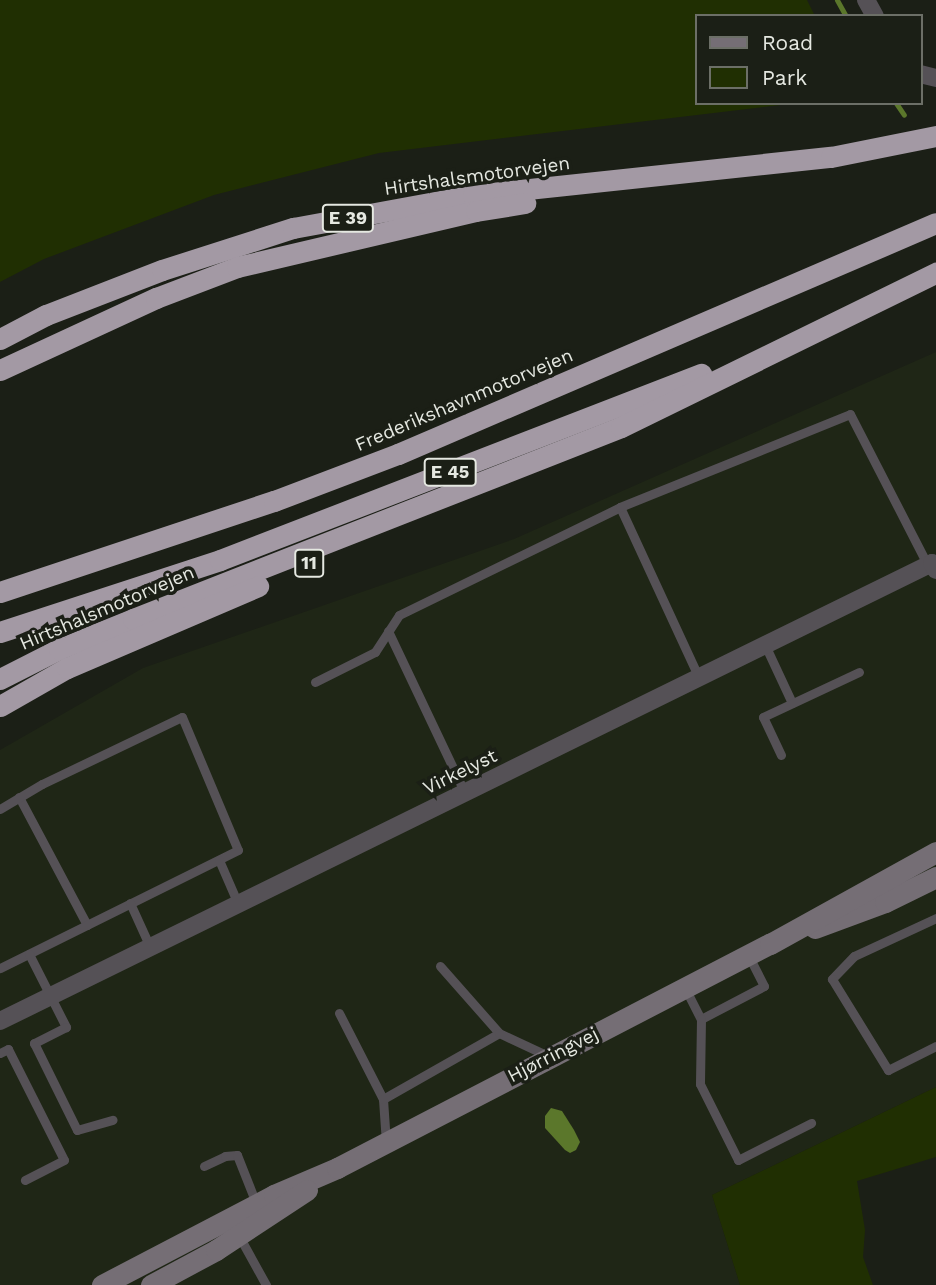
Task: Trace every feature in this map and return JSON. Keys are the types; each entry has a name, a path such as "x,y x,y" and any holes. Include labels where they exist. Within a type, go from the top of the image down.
{"highway":[{"name":"Hirtshalsmotorvejen","path":"0,339 46,315 162,270 293,228 473,195 831,157 936,136"},
{"path":"0,370 156,298 237,267 476,212 714,171"},
{"name":"Frederikshavnmotorvejen","path":"0,592 274,501 398,454 936,223"},
{"name":"E 45","path":"0,632 220,560 850,317 936,273"},
{"name":"Hirtshalsmotorvejen","path":"0,679 59,649 621,427 850,317"},
{"name":"11","path":"0,706 67,668 138,635 621,427"}],"main road":[{"name":"Hjørringvej","path":"102,1285 257,1205 337,1168 749,955 936,852"},
{"name":"Hjørringvej","path":"770,944 885,902 936,877"},
{"name":"Hjørringvej","path":"151,1285 239,1236 337,1168"}],"street":[{"name":"Virkelyst","path":"0,1021 765,645 934,567"}],"lane":[{"path":"315,682 375,652 399,615 620,507 850,414 934,567"},
{"path":"620,507 699,678"},
{"path":"388,631 465,793"},
{"path":"765,645 792,703"},
{"path":"781,755 763,717 859,672"},
{"path":"0,809 19,797 182,717 238,850 0,968"},
{"path":"19,797 87,925"},
{"path":"219,859 238,904"},
{"path":"130,903 150,947"},
{"path":"936,918 854,956 832,979 888,1070 936,1046"},
{"path":"29,954 66,1027 34,1043 77,1130 113,1120"},
{"path":"701,1019 764,986 749,955"},
{"path":"440,966 499,1033 549,1057"},
{"path":"685,988 701,1019 700,1084 738,1160 811,1123"},
{"path":"340,1013 383,1099 386,1143"},
{"path":"383,1099 499,1033"},
{"path":"0,1053 8,1049 64,1160 25,1180"},
{"path":"204,1166 225,1156 237,1155 257,1205"},
{"path":"239,1236 266,1285"}],"shaded area":[{"path":"936,352 936,1087 712,1195 740,1285 0,1285 0,750 143,668 514,539"},
{"path":"551,1108 562,1111 574,1130 580,1142 576,1150 570,1153 565,1150 545,1128 545,1116"}],"green space":[{"path":"0,0 807,0 814,14 694,14 694,105 780,105 379,153 214,195 44,259 0,282"},
{"path":"936,1087 936,1157 857,1181 865,1230 863,1257 873,1285 740,1285 712,1195"}],"waterway":[{"path":"837,0 845,14"},
{"path":"897,105 904,115"}]}
